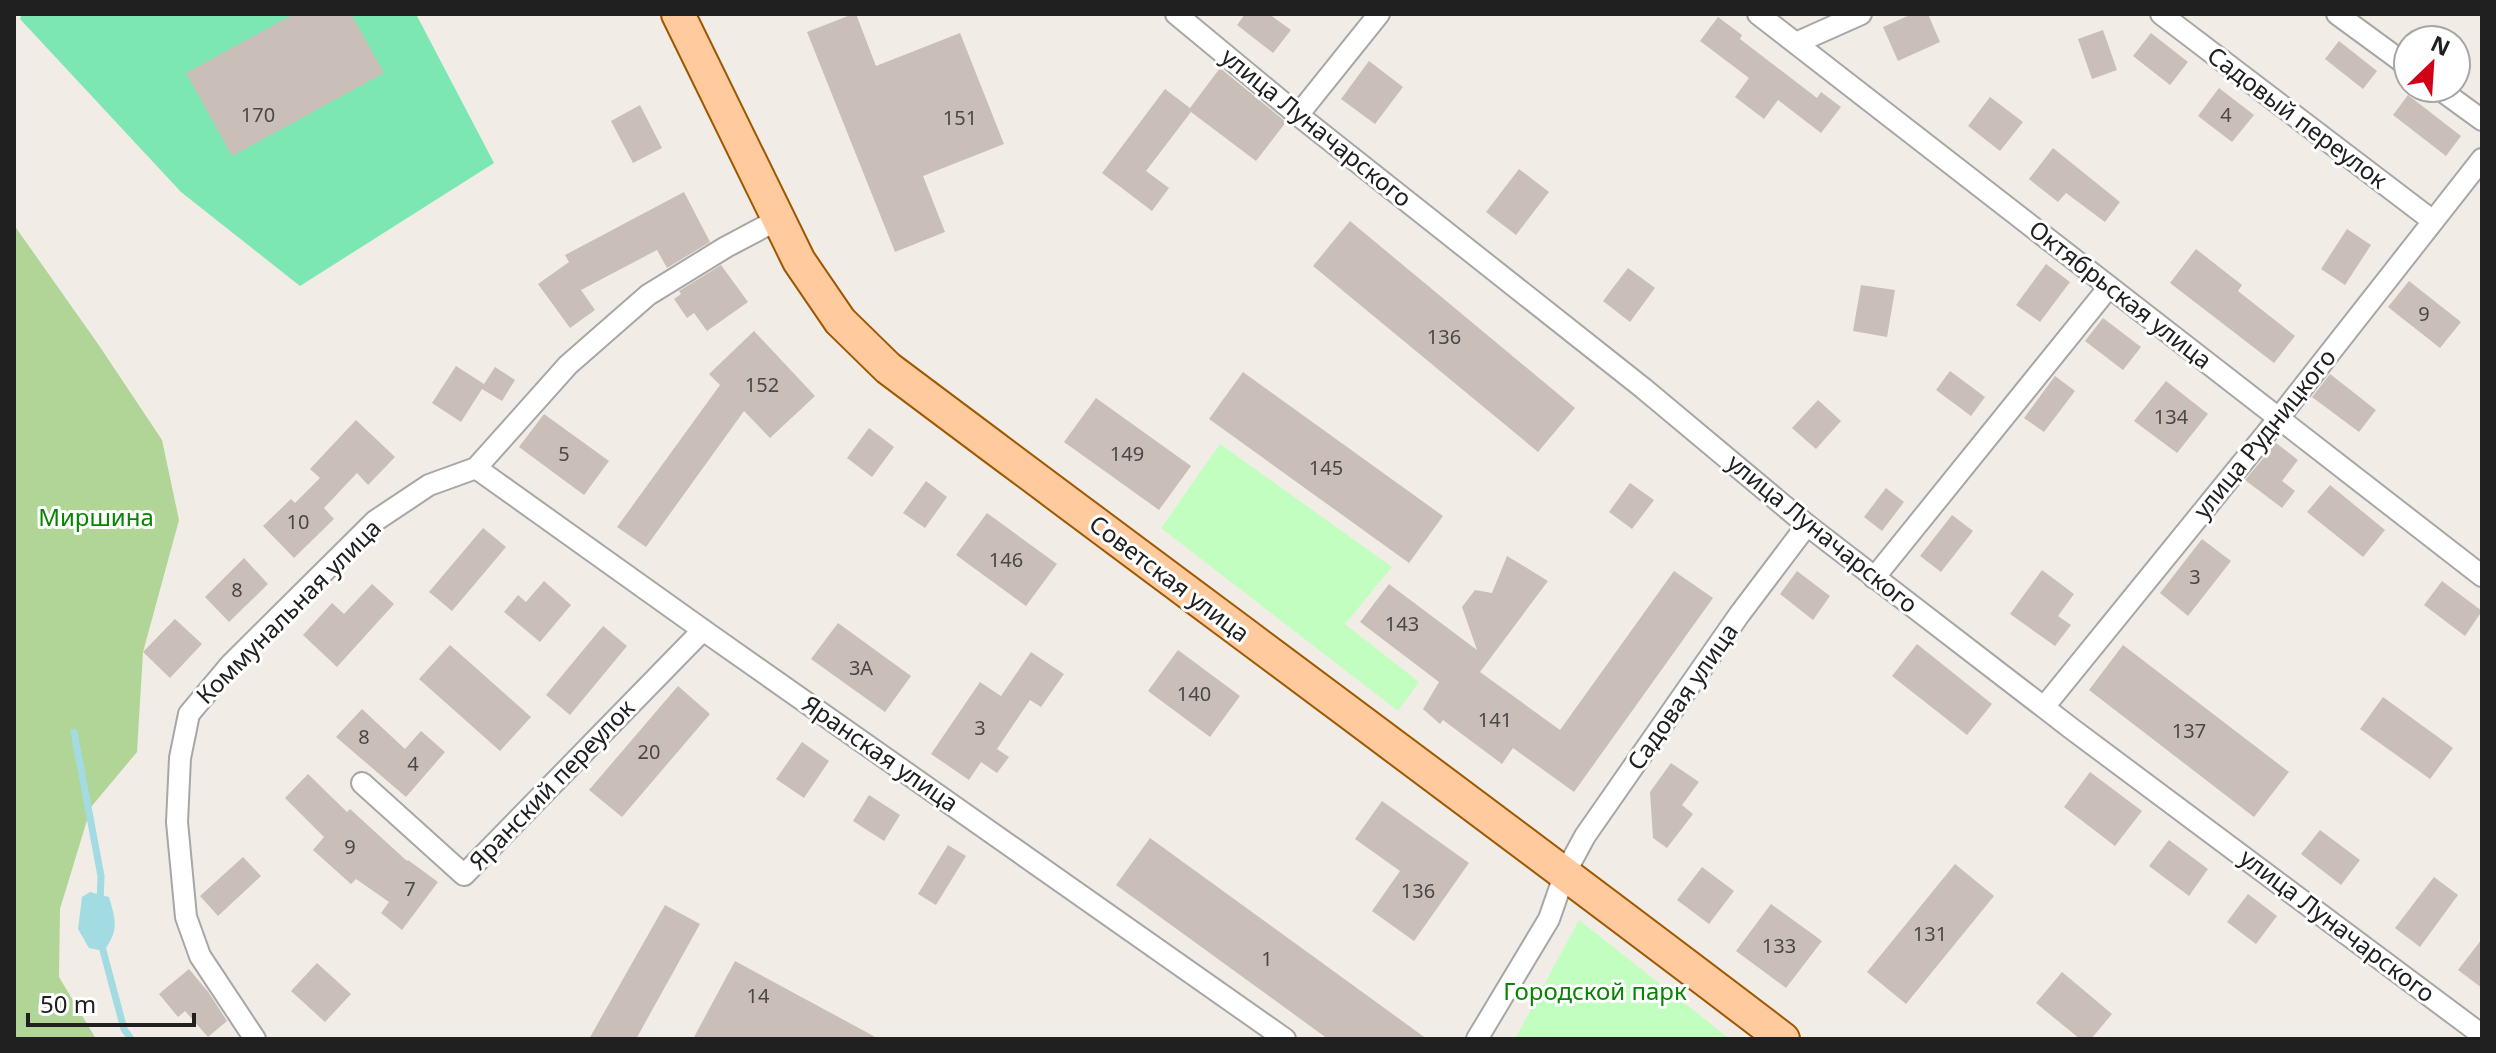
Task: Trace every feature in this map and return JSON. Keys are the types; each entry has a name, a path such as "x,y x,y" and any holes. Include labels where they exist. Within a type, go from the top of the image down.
{"main road":[{"name":"Советская улица","path":"678,14 799,261 840,321 888,368 1783,1039"}],"street":[{"name":"улица Луначарского","path":"1176,14 1298,115 1643,388 1874,578 2482,1035"},
{"path":"1298,115 1379,14"},
{"name":"Октябрьская улица","path":"1758,14 2482,576"},
{"path":"1796,43 1861,14"},
{"name":"Садовый переулок","path":"2161,14 2433,221"},
{"path":"2337,14 2392,54"},
{"path":"2460,104 2482,120"},
{"name":"улица Рудницкого","path":"2044,707 2278,419 2482,159"},
{"name":"Коммунальная улица","path":"255,1039 200,956 186,917 177,822 180,758 189,714 231,664 375,521 429,485 476,468 568,365 648,295 777,220"},
{"path":"1874,578 2109,287"},
{"name":"Яранская улица","path":"476,468 1285,1039"},
{"name":"Садовая улица","path":"1477,1039 1549,919 1565,873 1585,836 1807,525"},
{"name":"Яранский переулок","path":"362,783 464,875 703,630"}],"green space":[{"path":"22,14 416,14 494,163 300,286 181,192 20,19"},
{"name":"Миршина","path":"14,225 162,440 179,520 143,652 137,752 91,807 60,909 59,977 96,1039 14,1039"},
{"path":"1220,444 1392,567 1345,624 1419,682 1398,711 1161,528"},
{"name":"Городской парк","path":"1579,920 1730,1039 1515,1039"}],"water":[{"path":"90,892 109,897 113,913 114,931 104,951 89,948 78,929 82,897"}],"building":[{"path":"294,14 351,14 384,73 232,156 186,73"},
{"path":"856,14 876,66 960,33 1004,144 923,176 945,232 895,252 807,32"},
{"path":"1245,14 1269,14 1291,30 1273,53 1237,25"},
{"path":"1912,14 1928,14 1940,42 1898,61 1883,27"},
{"path":"1718,17 1742,35 1740,39 1817,98 1821,92 1841,107 1821,133 1778,100 1764,119 1735,97 1749,78 1700,41"},
{"path":"2103,30 2117,70 2092,79 2078,39"},
{"path":"2151,33 2188,62 2170,85 2133,56"},
{"path":"2339,41 2377,71 2363,89 2325,59"},
{"path":"1369,61 1403,87 1375,124 1341,99"},
{"path":"1220,68 1286,122 1256,161 1191,112 1146,171 1169,188 1152,211 1102,173 1165,89 1190,108"},
{"path":"2219,88 2254,115 2232,142 2198,116"},
{"path":"1990,97 2023,122 2000,151 1968,126"},
{"path":"2401,104 2420,104 2461,136 2446,156 2393,115"},
{"path":"640,105 662,148 633,163 611,121"},
{"path":"2053,148 2120,202 2105,222 2066,193 2058,202 2029,179"},
{"path":"1519,169 1549,192 1516,235 1486,212"},
{"path":"684,192 710,242 667,268 657,250 581,290 595,310 570,328 538,284 569,262 565,255"},
{"path":"1350,221 1575,408 1538,452 1313,266"},
{"path":"2347,229 2371,245 2345,285 2321,269"},
{"path":"2196,249 2242,285 2238,291 2295,336 2274,363 2170,283"},
{"path":"2046,264 2070,282 2040,322 2016,305"},
{"path":"721,265 748,302 707,331 694,313 687,318 674,299 681,294 679,291"},
{"path":"1628,268 1655,288 1630,322 1603,301"},
{"path":"2409,281 2461,322 2440,348 2388,307"},
{"path":"1861,285 1895,290 1887,337 1853,331"},
{"path":"2103,318 2141,347 2123,370 2085,341"},
{"path":"754,331 815,396 770,438 744,411 646,547 617,527 720,385 709,374"},
{"path":"456,366 484,384 495,367 515,380 502,401 482,389 461,422 432,403"},
{"path":"1950,371 1985,397 1971,416 1936,390"},
{"path":"1243,372 1443,516 1409,563 1209,419"},
{"path":"2330,374 2376,410 2359,432 2312,397"},
{"path":"2055,376 2075,391 2044,432 2024,418"},
{"path":"2166,381 2208,414 2177,453 2134,421"},
{"path":"1096,398 1191,466 1159,510 1064,442"},
{"path":"1818,400 1841,421 1816,449 1792,428"},
{"path":"544,414 609,461 584,495 519,447"},
{"path":"356,420 395,457 368,485 357,473 324,508 334,519 294,558 263,526 291,499 295,503 320,478 310,469"},
{"path":"869,428 894,447 872,477 847,458"},
{"path":"2276,443 2298,460 2282,481 2295,491 2282,508 2245,480"},
{"path":"926,481 947,497 925,528 903,513"},
{"path":"1630,483 1654,500 1632,529 1609,512"},
{"path":"2330,485 2385,530 2363,557 2307,512"},
{"path":"1886,488 1904,502 1882,531 1864,517"},
{"path":"987,513 1057,564 1026,606 956,555"},
{"path":"1952,515 1973,531 1941,572 1920,556"},
{"path":"483,528 506,547 452,611 429,592"},
{"path":"2202,539 2231,561 2188,616 2160,593"},
{"path":"1507,556 1548,581 1480,672 1560,730 1674,571 1713,598 1574,792 1513,748 1502,764 1443,720 1440,724 1423,709 1439,682 1360,622 1389,584 1477,650 1462,607 1475,590 1492,593"},
{"path":"244,558 268,584 229,622 205,597"},
{"path":"2042,570 2074,594 2058,616 2071,625 2055,646 2010,614"},
{"path":"1797,571 1830,596 1813,620 1780,594"},
{"path":"544,581 571,605 540,642 504,612 518,595 526,602"},
{"path":"2442,581 2482,611 2465,636 2424,605"},
{"path":"372,584 394,604 337,667 303,635 332,603 344,614"},
{"path":"175,619 202,644 170,678 143,652"},
{"path":"838,623 911,676 885,712 811,659"},
{"path":"603,626 627,646 570,715 546,695"},
{"path":"1917,644 1992,704 1967,735 1892,676"},
{"path":"450,645 531,717 500,751 419,679"},
{"path":"2123,645 2289,772 2254,817 2089,690"},
{"path":"1178,650 1240,696 1210,737 1148,691"},
{"path":"1031,652 1064,674 1041,707 1030,700 997,749 1009,757 997,773 981,762 969,780 931,754 980,682 1001,696"},
{"path":"678,686 710,714 622,817 589,790"},
{"path":"2383,697 2453,748 2430,779 2360,729"},
{"path":"362,709 405,749 421,731 445,752 406,797 336,737"},
{"path":"802,742 829,761 804,798 776,779"},
{"path":"1671,763 1699,782 1682,805 1693,814 1667,848 1653,838 1650,792"},
{"path":"2090,772 2142,811 2115,846 2064,807"},
{"path":"308,774 347,812 350,809 407,861 438,882 402,930 381,913 389,902 356,879 351,884 313,850 324,837 285,798"},
{"path":"869,795 900,815 884,841 853,821"},
{"path":"1382,801 1469,863 1414,941 1372,911 1400,871 1355,839"},
{"path":"2320,830 2360,860 2341,885 2301,854"},
{"path":"1150,838 1427,1039 1328,1039 1116,885"},
{"path":"2169,840 2208,869 2189,896 2149,866"},
{"path":"948,845 966,856 936,905 918,894"},
{"path":"243,857 261,876 218,916 200,896"},
{"path":"1955,864 1994,896 1906,1004 1867,972"},
{"path":"1702,867 1734,891 1709,924 1677,900"},
{"path":"2434,877 2458,895 2420,947 2395,928"},
{"path":"2248,894 2277,916 2256,944 2227,922"},
{"path":"1771,904 1822,941 1786,988 1736,951"},
{"path":"665,905 700,924 636,1039 589,1039"},
{"path":"2482,939 2482,988 2458,970"},
{"path":"735,961 879,1039 693,1039"},
{"path":"317,963 351,994 325,1022 291,991"},
{"path":"189,969 227,1021 208,1037 185,1011 178,1017 159,994"},
{"path":"2062,972 2112,1014 2091,1039 2080,1039 2036,1003"}],"waterway":[{"path":"74,732 101,876 100,903"},
{"path":"101,943 124,1029 131,1039"}]}
